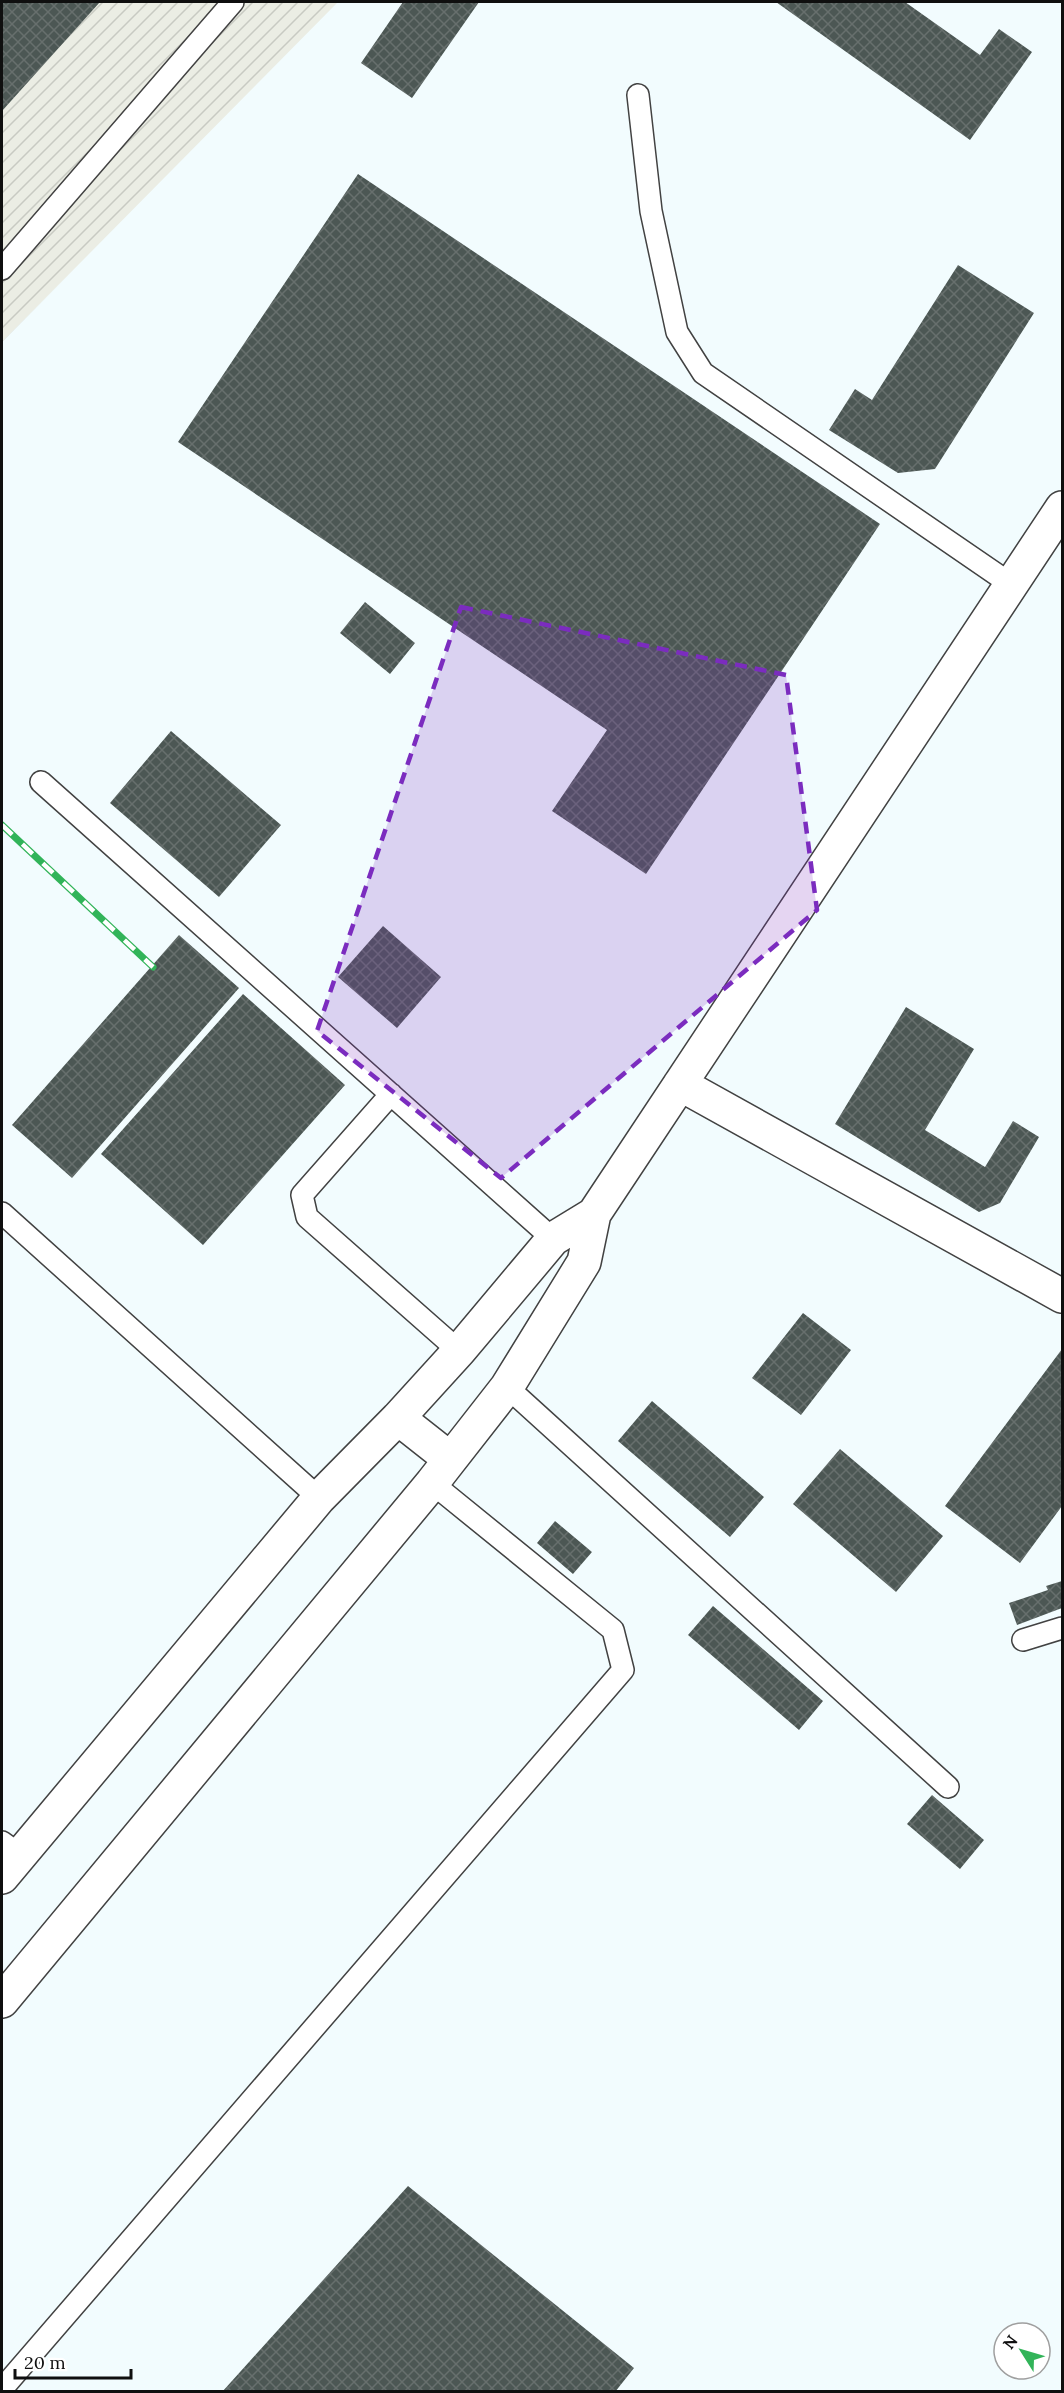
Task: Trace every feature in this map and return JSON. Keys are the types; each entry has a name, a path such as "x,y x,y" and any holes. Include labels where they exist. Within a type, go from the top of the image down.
{"street":[{"path":"2,2001 441,1471 507,1388 584,1262 594,1214 1062,508"},
{"path":"680,1084 1062,1296"},
{"path":"8,1858 319,1498 398,1418 459,1351 553,1239 594,1214"},
{"path":"398,1418 441,1471"}],"lane":[{"path":"2,269 233,2"},
{"path":"638,95 651,211 677,332 703,373 1012,585"},
{"path":"40,782 553,1239"},
{"path":"391,1094 302,1195 307,1217 459,1351"},
{"path":"2,1213 319,1498"},
{"path":"507,1388 948,1787"},
{"path":"2,2389 623,1670 613,1630 441,1471"},
{"path":"1023,1640 1062,1628"}],"highlighted area":[{"path":"461,607 786,675 817,910 501,1178 317,1031"}],"shaded area":[{"path":"2,2 338,2 2,342"}],"building":[{"path":"2,2 100,2 2,111"},
{"path":"403,2 479,2 412,98 361,63"},
{"path":"776,2 905,2 980,55 999,29 1032,52 970,140"},
{"path":"358,174 880,524 646,874 552,811 607,730 178,442"},
{"path":"958,265 1034,313 935,469 898,473 829,430 855,389 872,400"},
{"path":"365,602 415,643 390,674 340,633"},
{"path":"171,731 281,825 219,897 110,803"},
{"path":"383,926 441,977 397,1028 338,977"},
{"path":"179,935 239,988 72,1178 12,1125"},
{"path":"243,994 345,1085 203,1245 101,1154"},
{"path":"906,1007 974,1049 925,1130 985,1167 1013,1121 1039,1137 1000,1203 979,1212 835,1124"},
{"path":"803,1313 851,1350 801,1415 752,1378"},
{"path":"1062,1349 1062,1506 1020,1563 945,1506"},
{"path":"652,1401 764,1497 730,1537 618,1441"},
{"path":"840,1449 943,1536 896,1592 793,1504"},
{"path":"555,1521 592,1552 573,1574 537,1543"},
{"path":"1062,1581 1062,1608 1017,1625 1009,1603 1048,1590 1046,1586"},
{"path":"713,1606 823,1701 799,1730 688,1635"},
{"path":"932,1795 984,1840 960,1869 907,1824"},
{"path":"408,2186 634,2368 615,2392 222,2392"}],"railway":[{"path":"2,825 153,967"}]}
